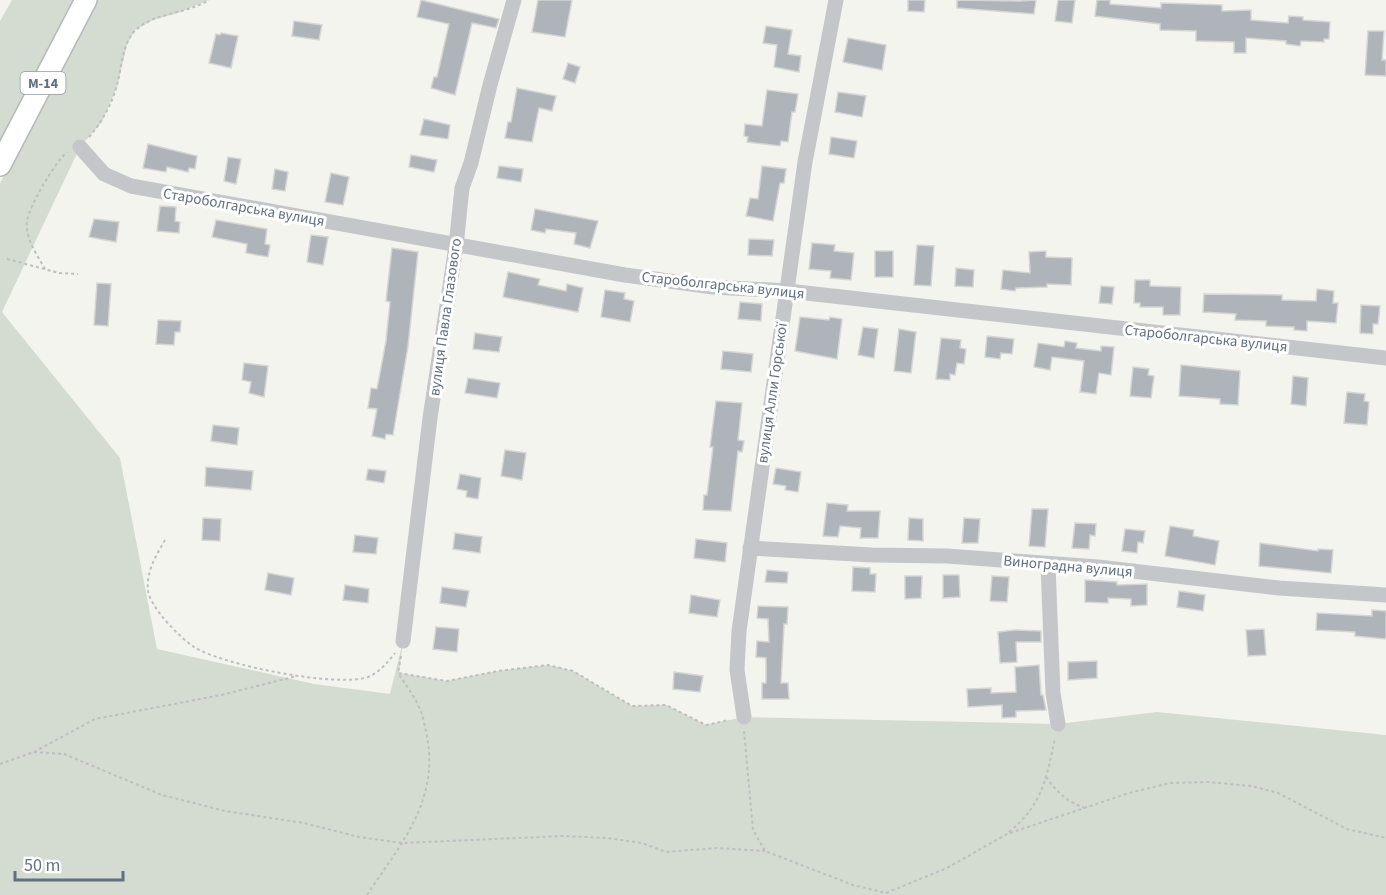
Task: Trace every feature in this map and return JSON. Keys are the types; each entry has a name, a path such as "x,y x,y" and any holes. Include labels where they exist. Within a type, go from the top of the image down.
{"highway":[{"name":"М-14","path":"0,165 86,0"}],"street":[{"name":"вулиця Павла Глазового","path":"404,641 430,418 464,177 471,163 514,0"},
{"name":"вулиця Алли Горської","path":"744,717 737,670 739,631 805,162 836,0"},
{"name":"Староболгарська вулиця","path":"80,147 104,174 131,186 625,275 713,287 788,291 1386,358"},
{"name":"Виноградна вулиця","path":"750,548 872,555 947,556 1098,567 1279,588 1386,595"},
{"path":"1048,565 1053,693 1058,724"}],"path":[{"path":"45,269 29,238 27,220 46,180 65,153 80,147 102,122 117,87 127,45 135,30 153,20 178,14 209,0"},
{"path":"7,259 59,273 78,274"},
{"path":"165,540 148,574 148,593 172,628 194,647 222,659 298,676 348,681 369,677 385,667 404,641"},
{"path":"367,895 402,843 424,803 430,769 429,743 421,710 398,673 404,641"},
{"path":"398,673 447,681 498,671 548,665 573,670 632,706 666,705 706,725 744,717 749,804 753,830 765,851"},
{"path":"0,764 34,752 95,719 221,695 298,676"},
{"path":"34,752 64,754 162,795 225,811 304,824 359,837 402,843 563,836 607,838 666,852 717,848 765,851 853,885 886,893 947,868 1007,834 1025,819 1038,799 1046,777 1058,724"},
{"path":"1046,777 1059,794 1071,803 1085,808"},
{"path":"1007,834 1129,793 1170,783 1207,782 1251,786 1278,793 1347,829 1386,838"}],"shaded area":[{"path":"12,0 79,0 0,151 0,21"},
{"path":"96,0 209,0 178,13 153,20 135,30 127,45 117,87 102,122 80,147 2,312 120,458 157,649 314,684 390,694 403,641 399,673 447,681 498,671 548,665 573,671 632,706 666,705 706,725 744,717 1058,724 1157,712 1386,735 1386,895 0,895 0,183"}],"building":[{"path":"421,0 499,19 496,28 472,23 455,95 431,88 434,77 437,77 449,24 417,17"},
{"path":"538,0 572,0 565,37 532,32"},
{"path":"908,0 925,0 924,12 908,11"},
{"path":"957,0 1036,0 1034,14 957,8"},
{"path":"1058,0 1075,0 1072,23 1055,21"},
{"path":"1097,0 1110,0 1110,4 1161,8 1161,3 1222,5 1222,11 1251,10 1251,20 1288,23 1289,16 1303,17 1303,20 1330,22 1329,39 1324,39 1324,42 1301,41 1300,46 1286,44 1286,41 1246,38 1246,53 1234,53 1234,42 1196,41 1196,31 1160,30 1160,24 1095,16"},
{"path":"294,21 322,25 319,40 292,36"},
{"path":"766,26 792,30 788,54 801,56 799,72 774,67 777,45 763,43"},
{"path":"1368,31 1384,31 1382,60 1386,60 1386,76 1365,75"},
{"path":"216,34 238,36 231,68 209,63"},
{"path":"848,38 886,45 882,70 843,62"},
{"path":"568,63 580,67 575,83 563,79"},
{"path":"517,88 556,96 552,111 539,108 532,142 505,138 508,122 511,122"},
{"path":"767,90 798,94 795,112 792,112 788,142 781,141 780,146 747,142 748,137 744,136 745,124 762,126"},
{"path":"838,92 866,96 862,117 835,112"},
{"path":"424,119 450,125 448,139 420,135"},
{"path":"831,137 857,141 854,158 829,154"},
{"path":"148,144 197,156 195,169 189,168 188,172 167,167 166,172 143,168"},
{"path":"411,155 437,160 434,172 409,167"},
{"path":"228,157 241,159 236,184 224,181"},
{"path":"499,166 523,169 521,182 497,178"},
{"path":"762,166 786,169 784,183 780,183 773,221 746,216 750,198 758,199"},
{"path":"275,169 288,172 285,191 272,189"},
{"path":"331,173 349,177 343,205 325,202"},
{"path":"160,206 176,207 175,221 180,222 179,233 157,231"},
{"path":"535,209 598,221 590,248 574,244 576,233 546,229 545,233 531,230"},
{"path":"94,219 119,222 116,242 89,237"},
{"path":"216,220 267,229 265,244 270,245 268,257 246,253 247,244 212,237"},
{"path":"311,235 328,237 323,265 307,262"},
{"path":"749,239 774,240 772,256 748,255"},
{"path":"812,243 835,245 834,251 854,253 851,280 830,278 831,271 809,269"},
{"path":"917,245 934,246 931,286 914,285"},
{"path":"392,248 418,252 408,346 393,435 386,434 385,439 372,436 377,409 368,408 371,388 377,389 386,341 390,302 386,301"},
{"path":"875,251 893,251 893,277 875,277"},
{"path":"1046,251 1046,257 1072,258 1071,285 1047,284 1047,287 1016,288 1015,291 1001,289 1003,270 1030,273 1029,252"},
{"path":"956,268 974,270 973,287 955,286"},
{"path":"508,272 540,279 538,285 566,291 567,284 583,288 578,312 503,297"},
{"path":"1135,280 1150,280 1150,286 1181,287 1180,315 1163,315 1163,307 1140,307 1140,303 1134,303"},
{"path":"97,283 111,284 108,326 94,325"},
{"path":"1101,286 1114,287 1112,304 1099,303"},
{"path":"1317,289 1334,291 1333,303 1338,303 1336,323 1307,321 1307,331 1294,330 1294,327 1266,326 1266,321 1235,320 1236,314 1203,312 1204,294 1282,295 1282,300 1316,301"},
{"path":"605,290 625,293 624,299 634,301 630,322 601,317"},
{"path":"740,302 762,304 761,321 738,319"},
{"path":"1361,305 1380,306 1378,324 1373,324 1373,334 1360,333"},
{"path":"800,317 842,319 837,359 795,351"},
{"path":"158,320 181,321 180,332 175,332 174,345 156,344"},
{"path":"863,327 878,329 874,358 858,355"},
{"path":"899,329 916,332 911,373 894,371"},
{"path":"475,333 502,337 499,352 473,349"},
{"path":"987,336 1014,339 1012,354 1001,353 1000,359 985,357"},
{"path":"941,338 961,340 960,348 966,349 964,364 957,363 955,375 950,374 950,380 936,379"},
{"path":"1065,341 1077,343 1076,348 1101,351 1101,346 1114,347 1111,375 1099,373 1096,394 1080,392 1084,361 1052,357 1050,370 1034,367 1038,343 1064,347"},
{"path":"723,351 753,354 751,372 721,369"},
{"path":"244,363 268,366 264,397 249,393 251,382 242,380"},
{"path":"1181,365 1240,371 1238,405 1220,404 1220,399 1179,396"},
{"path":"1133,367 1149,369 1148,375 1154,376 1151,398 1130,396"},
{"path":"1293,376 1308,378 1306,406 1291,404"},
{"path":"468,378 500,383 497,398 465,393"},
{"path":"1347,392 1365,394 1364,401 1369,402 1367,425 1344,423"},
{"path":"716,401 742,403 738,440 744,441 742,452 738,451 731,511 703,510 713,447 710,447"},
{"path":"213,425 239,428 237,445 211,441"},
{"path":"505,450 526,453 522,480 501,476"},
{"path":"206,467 253,471 251,490 205,486"},
{"path":"776,468 801,472 798,492 785,490 786,486 773,484"},
{"path":"368,469 386,471 384,483 366,480"},
{"path":"460,474 481,478 478,499 466,497 467,491 457,489"},
{"path":"827,503 848,505 847,511 880,511 878,538 860,538 861,528 840,526 838,537 823,536"},
{"path":"1032,509 1048,509 1045,547 1029,546"},
{"path":"203,518 221,519 220,541 202,540"},
{"path":"909,518 923,519 923,541 908,540"},
{"path":"964,518 980,519 978,543 962,543"},
{"path":"1075,523 1096,524 1095,536 1090,535 1089,549 1072,548"},
{"path":"1170,526 1194,530 1193,536 1219,541 1215,565 1165,556"},
{"path":"1125,529 1145,531 1143,543 1138,542 1137,553 1122,551"},
{"path":"455,533 482,537 480,553 453,549"},
{"path":"355,535 378,538 376,554 353,552"},
{"path":"696,539 727,543 725,562 694,558"},
{"path":"1260,543 1318,551 1318,549 1333,550 1331,573 1259,566"},
{"path":"853,567 870,568 870,574 876,574 875,592 852,591"},
{"path":"767,570 788,572 787,583 765,582"},
{"path":"268,573 294,578 291,595 265,590"},
{"path":"943,575 959,575 960,597 943,598"},
{"path":"905,576 922,576 921,598 905,599"},
{"path":"992,576 1009,577 1007,602 990,601"},
{"path":"1085,580 1117,582 1117,585 1147,584 1147,605 1131,606 1131,599 1108,598 1108,603 1085,602"},
{"path":"345,585 369,589 368,603 343,600"},
{"path":"442,587 469,591 466,607 440,603"},
{"path":"1179,591 1205,595 1203,611 1177,607"},
{"path":"691,595 720,600 717,617 689,613"},
{"path":"758,606 788,607 787,624 784,624 781,683 788,683 789,699 762,699 762,683 766,683 766,658 756,657 757,641 769,642 768,619 757,618"},
{"path":"1372,610 1386,611 1386,639 1355,636 1355,632 1316,630 1317,613 1372,616"},
{"path":"436,627 459,629 457,652 433,649"},
{"path":"1264,629 1266,655 1248,656 1246,630"},
{"path":"1041,631 1041,642 1016,642 1017,662 1000,663 998,632"},
{"path":"1097,661 1097,678 1068,680 1068,662"},
{"path":"1039,665 1041,695 1043,695 1046,710 1016,711 1016,717 1002,718 1002,705 968,707 967,689 991,688 991,693 1016,692 1015,667"},
{"path":"674,672 703,676 700,692 673,689"}]}
